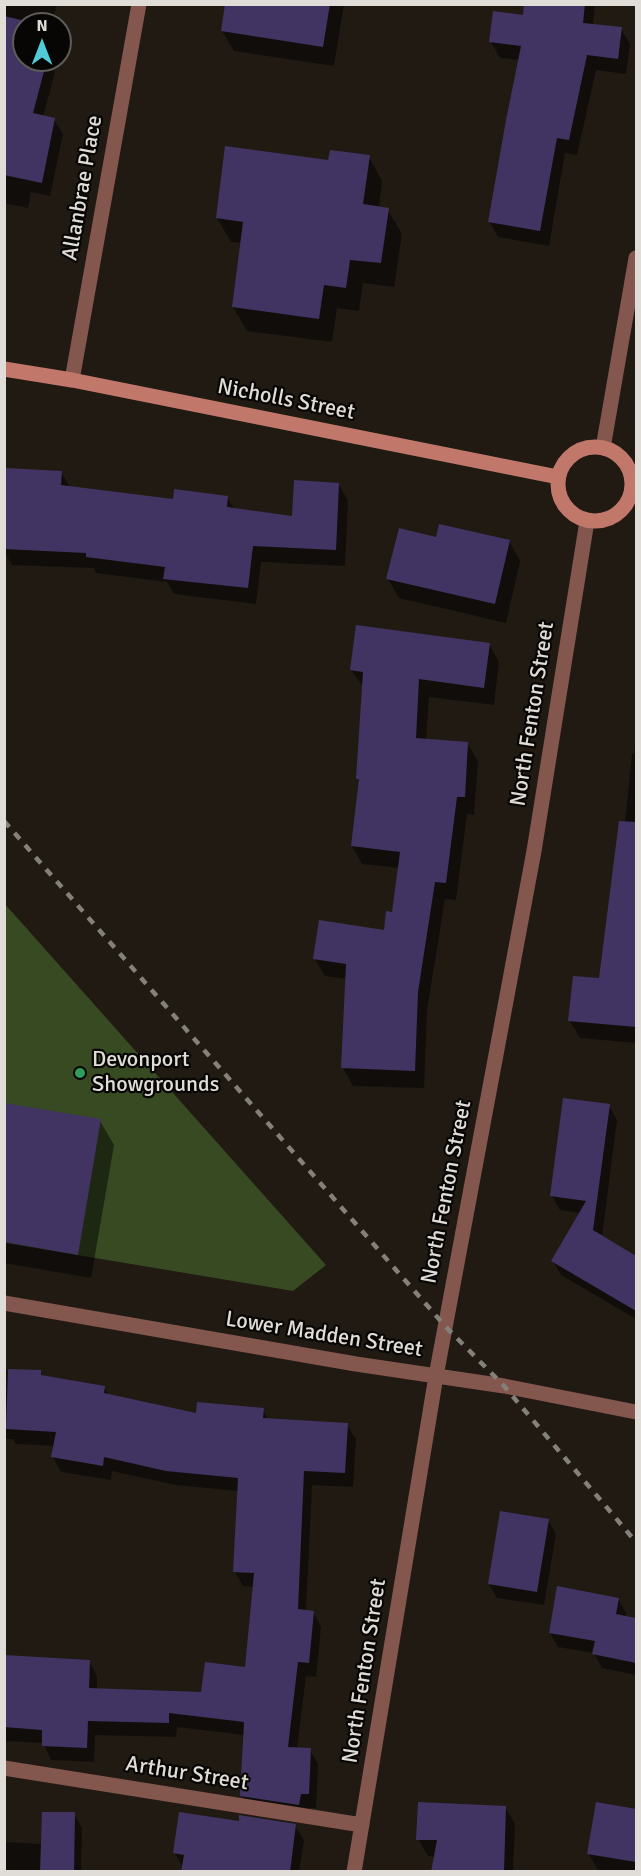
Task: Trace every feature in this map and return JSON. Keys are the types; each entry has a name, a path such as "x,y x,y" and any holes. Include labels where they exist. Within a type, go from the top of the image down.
{"street":[{"name":"Allanbrae Place","path":"72,380 139,4"},
{"path":"603,448 636,258"},
{"name":"Nicholls Street","path":"4,369 72,380 558,477"},
{"path":"586,448 603,448 617,454 625,463 634,490 619,512 601,521 587,521 574,516 564,506 558,494 558,477 565,462 574,453 586,448"},
{"name":"North Fenton Street","path":"354,1872 436,1376 534,851 587,521"},
{"name":"Lower Madden Street","path":"4,1303 344,1362 504,1386 636,1412"},
{"name":"Arthur Street","path":"4,1768 362,1825"}],"green space":[{"name":"Devonport Showgrounds","path":"4,903 326,1265 293,1291 5,1243"}],"building":[{"path":"225,4 330,4 323,47 221,31"},
{"path":"524,4 585,4 583,23 622,27 618,59 587,55 569,140 557,138 540,231 488,222 521,46 489,42 493,11 523,15"},
{"path":"4,16 12,18 12,72 44,72 33,113 55,118 42,183 4,175"},
{"path":"225,146 328,160 330,150 370,155 363,204 389,208 381,263 350,260 346,288 324,285 319,319 232,307 243,222 216,218"},
{"path":"5,468 62,471 61,485 173,499 174,489 228,496 227,507 292,516 294,480 339,483 336,550 253,546 248,588 163,579 165,567 86,557 86,553 4,549"},
{"path":"439,524 510,540 495,604 386,579 399,528 436,537"},
{"path":"356,625 490,643 484,688 419,679 416,738 468,742 465,797 457,797 446,883 435,882 418,992 415,1071 341,1068 346,964 313,959 319,920 384,930 386,911 392,912 400,852 351,846 359,779 356,779 363,672 350,670"},
{"path":"619,821 636,822 636,1027 568,1021 573,976 599,978"},
{"path":"563,1098 610,1104 593,1230 636,1256 636,1311 551,1261 586,1201 550,1196"},
{"path":"4,1103 101,1119 78,1255 4,1242"},
{"path":"8,1369 41,1370 41,1375 105,1386 104,1393 196,1413 197,1402 264,1408 263,1418 348,1423 345,1473 304,1471 298,1609 314,1611 309,1663 298,1662 288,1747 311,1748 309,1794 301,1794 299,1805 240,1796 244,1722 169,1713 169,1723 88,1721 87,1748 42,1746 42,1730 4,1727 4,1655 90,1660 89,1688 201,1692 205,1662 245,1667 254,1573 233,1572 238,1478 166,1471 104,1457 103,1466 51,1457 56,1432 6,1429"},
{"path":"500,1511 549,1519 537,1592 488,1584"},
{"path":"557,1586 619,1598 616,1614 636,1618 636,1663 592,1654 595,1641 549,1633"},
{"path":"418,1802 506,1806 504,1872 431,1872 437,1840 416,1840"},
{"path":"596,1802 636,1809 636,1862 587,1854"},
{"path":"42,1812 75,1812 74,1872 40,1872"},
{"path":"179,1812 239,1821 239,1815 296,1824 290,1872 181,1872 184,1855 173,1853"}],"railway":[{"path":"4,821 445,1326 504,1386 636,1542"}],"place":[{"name":"Devonport Showgrounds","path":"80,1073"}]}
